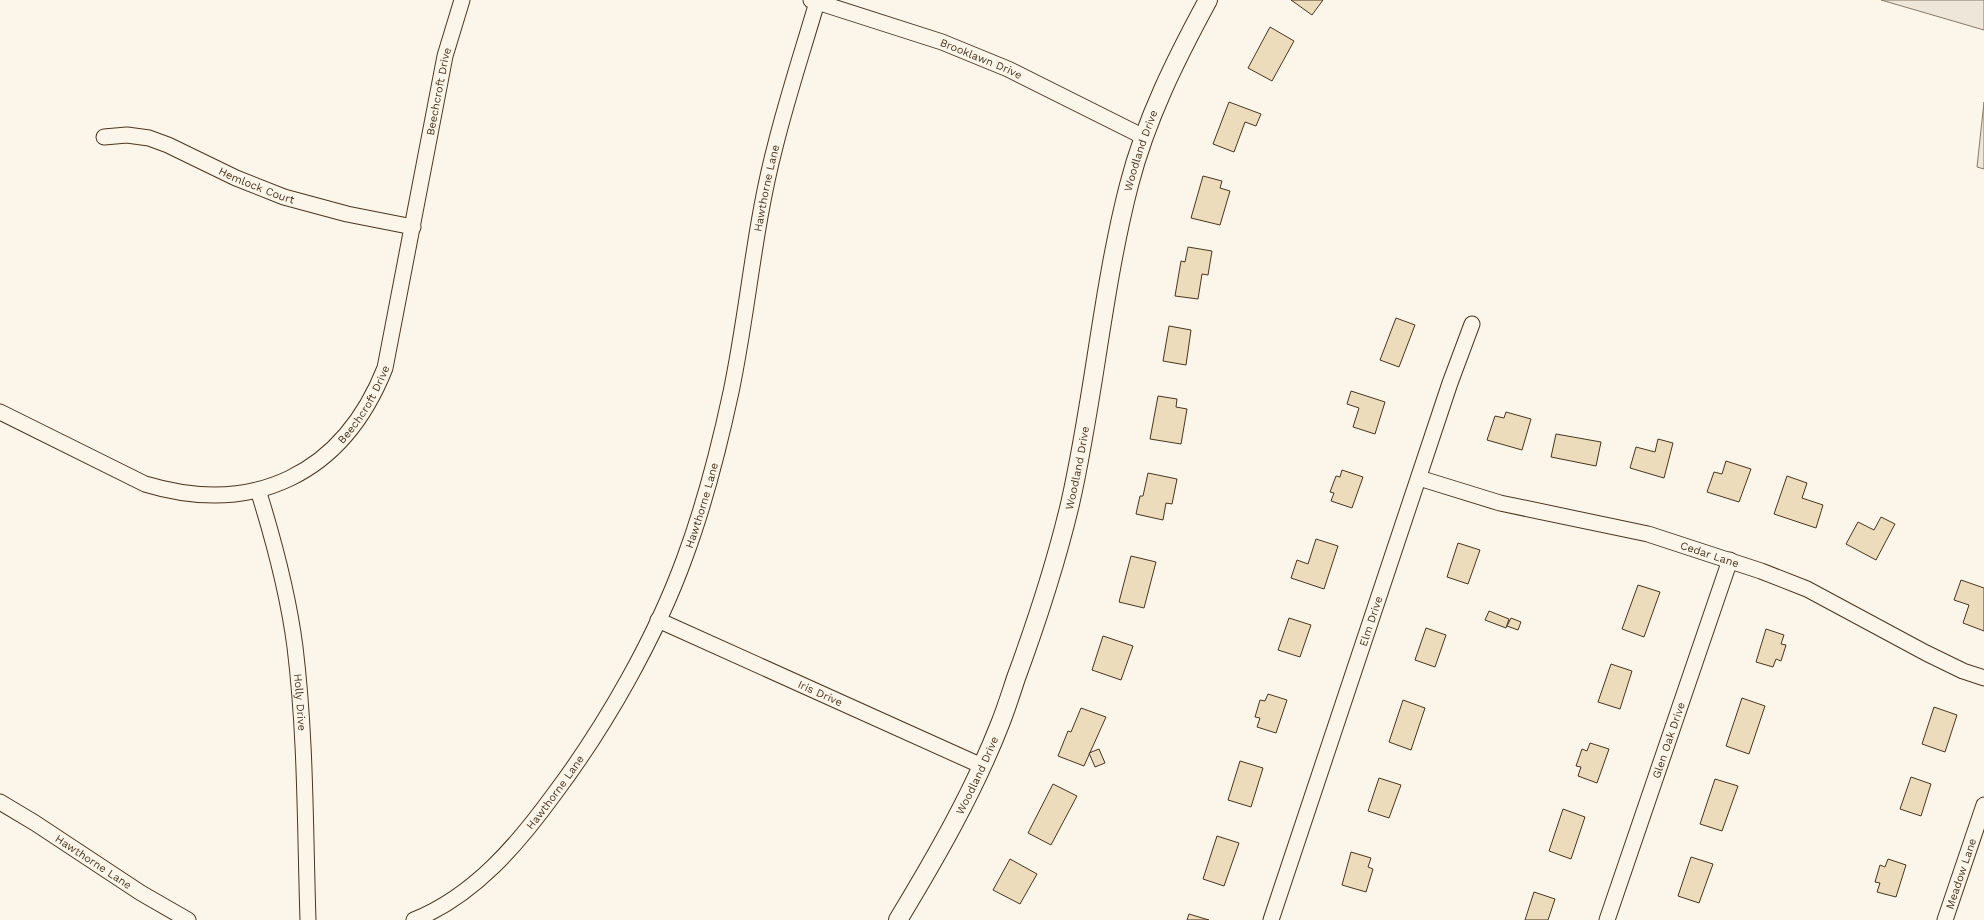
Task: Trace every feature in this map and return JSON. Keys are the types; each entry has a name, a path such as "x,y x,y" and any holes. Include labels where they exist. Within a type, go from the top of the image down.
{"street":[{"name":"Beechcroft Drive","path":"0,412 145,484 169,492 195,496 220,496 258,490 294,476 328,454 348,434 364,413 376,391 385,368 445,56 462,0"},
{"name":"Woodland Drive","path":"898,920 950,831 982,766 1001,724 1036,624 1068,513 1076,476 1117,236 1129,183 1144,137 1168,77 1208,0"},
{"name":"Brooklawn Drive","path":"814,1 942,42 993,63 1144,137"},
{"name":"Hawthorne Lane","path":"414,920 460,894 485,874 504,856 538,816 578,762 616,698 658,620 685,558 719,448 732,389 764,197 773,154 814,1"},
{"name":"Hemlock Court","path":"104,136 127,135 149,138 168,145 236,178 284,197 346,214 413,227"},
{"name":"Elm Drive","path":"1271,920 1450,383 1472,324"},
{"name":"Cedar Lane","path":"1419,478 1500,503 1648,534 1730,560 1807,589 1926,653 1963,671 1984,678"},
{"name":"Holly Drive","path":"258,490 285,589 295,645 301,702 308,920"},
{"name":"Glen Oak Drive","path":"1607,920 1730,560"},
{"name":"Iris Drive","path":"658,620 982,766"},
{"name":"Hawthorne Lane","path":"0,802 35,822 141,893 188,920"},
{"name":"Meadow Lane","path":"1945,920 1984,805"}],"shaded area":[{"path":"1881,0 1984,0 1984,30"},
{"path":"1984,102 1984,169 1977,167"}],"building":[{"path":"1291,0 1323,0 1312,15"},
{"path":"1270,27 1294,41 1272,81 1248,68"},
{"path":"1229,102 1261,114 1256,126 1245,122 1234,152 1213,144"},
{"path":"1203,176 1222,181 1220,188 1230,191 1220,225 1191,218"},
{"path":"1188,247 1212,251 1208,275 1202,274 1198,299 1175,296 1181,261 1185,262"},
{"path":"1396,318 1415,325 1399,367 1380,360"},
{"path":"1169,326 1191,330 1186,365 1163,361"},
{"path":"1351,391 1385,402 1375,434 1353,427 1359,408 1347,404"},
{"path":"1158,396 1177,399 1176,407 1187,409 1181,444 1150,439"},
{"path":"1506,412 1531,419 1522,450 1487,440 1495,416 1504,418"},
{"path":"1556,434 1601,442 1596,466 1551,457"},
{"path":"1658,439 1673,443 1664,478 1630,468 1636,447 1655,452"},
{"path":"1726,461 1751,469 1739,502 1707,492 1714,472 1722,474"},
{"path":"1342,470 1363,477 1352,508 1331,501 1334,493 1330,492 1336,476 1340,477"},
{"path":"1148,473 1177,479 1172,504 1166,503 1163,520 1136,514 1140,496 1143,496"},
{"path":"1787,476 1807,483 1802,498 1823,505 1816,528 1774,514"},
{"path":"1881,517 1895,524 1876,560 1846,544 1858,522 1874,530"},
{"path":"1316,539 1338,546 1324,589 1291,578 1297,560 1308,564"},
{"path":"1458,543 1480,550 1468,584 1447,577"},
{"path":"1131,556 1156,562 1144,608 1119,602"},
{"path":"1961,580 1984,588 1984,631 1963,623 1969,605 1954,600"},
{"path":"1638,585 1660,592 1644,637 1622,629"},
{"path":"1489,611 1509,619 1506,628 1485,620"},
{"path":"1289,618 1311,625 1300,657 1278,650"},
{"path":"1511,618 1521,622 1518,630 1507,626"},
{"path":"1426,628 1446,635 1435,667 1415,660"},
{"path":"1766,629 1784,635 1781,644 1786,645 1781,661 1776,659 1773,667 1756,662"},
{"path":"1103,636 1133,646 1121,680 1092,670"},
{"path":"1611,664 1632,671 1620,709 1598,702"},
{"path":"1268,694 1287,700 1276,733 1257,727 1260,718 1255,717 1260,700 1265,701"},
{"path":"1742,698 1765,706 1749,754 1726,746"},
{"path":"1403,700 1425,708 1411,750 1389,742"},
{"path":"1934,707 1957,715 1945,752 1922,744"},
{"path":"1081,708 1106,717 1084,766 1058,756 1068,731 1071,732"},
{"path":"1590,743 1609,749 1597,783 1578,776 1581,767 1576,766 1582,749 1587,751"},
{"path":"1099,749 1105,763 1095,767 1089,753"},
{"path":"1240,761 1263,768 1251,807 1228,800"},
{"path":"1911,777 1931,784 1921,816 1900,809"},
{"path":"1379,778 1401,785 1389,818 1368,811"},
{"path":"1715,779 1738,786 1722,831 1700,824"},
{"path":"1053,784 1077,796 1051,845 1028,833"},
{"path":"1563,809 1585,817 1571,859 1549,851"},
{"path":"1217,836 1239,843 1224,886 1203,879"},
{"path":"1351,852 1371,858 1368,867 1373,869 1366,892 1342,885"},
{"path":"1691,857 1713,864 1699,903 1678,896"},
{"path":"1010,859 1037,874 1020,904 993,890"},
{"path":"1888,859 1906,865 1896,897 1877,892 1880,883 1875,882 1880,865 1885,867"},
{"path":"1534,892 1555,899 1548,920 1525,920"},
{"path":"1189,914 1209,920 1187,920"}]}
